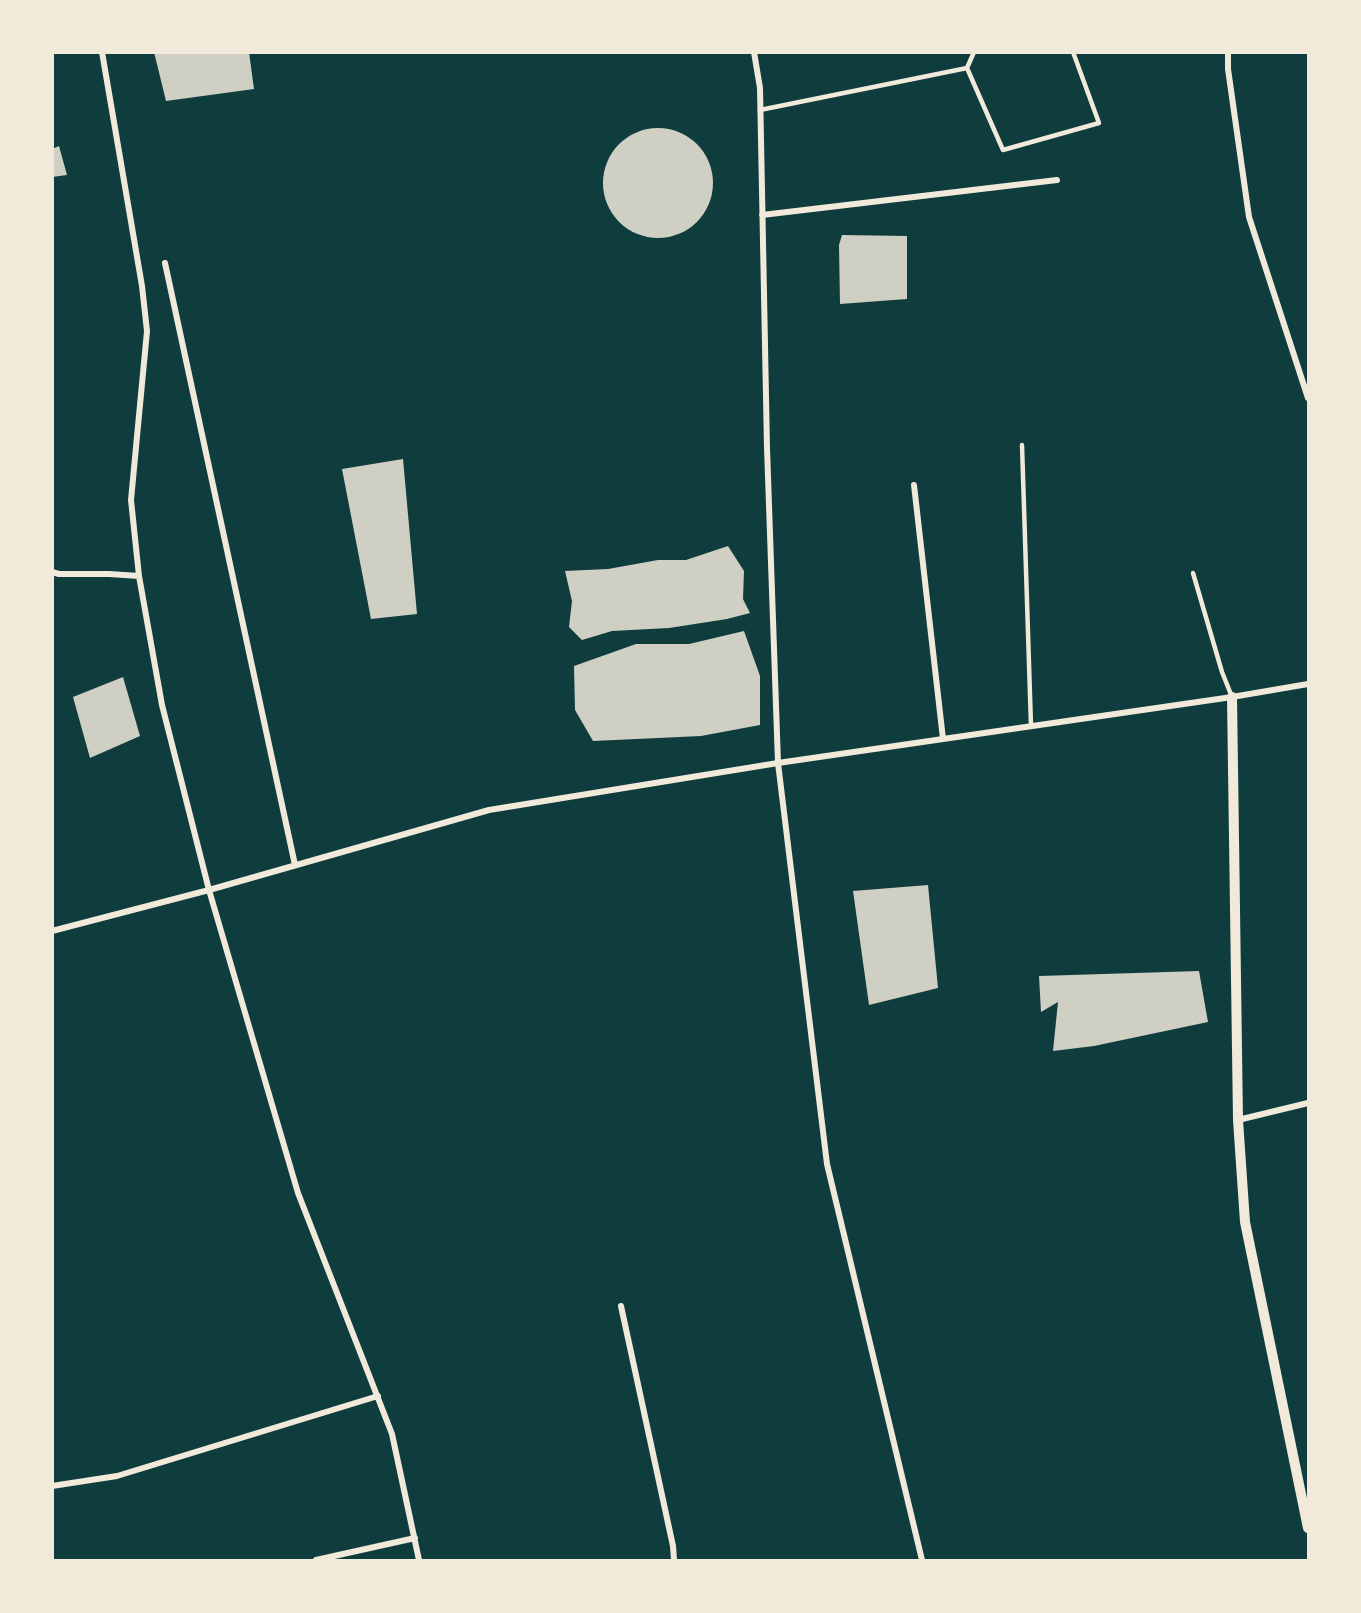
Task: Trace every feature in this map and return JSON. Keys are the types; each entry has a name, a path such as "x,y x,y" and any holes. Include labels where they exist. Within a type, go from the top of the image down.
{"street":[{"path":"102,52 142,286 147,331 131,500 139,576 162,705 209,890 298,1193 392,1434 419,1560"},
{"path":"754,52 760,87 767,448 778,763 827,1164 922,1560"},
{"path":"1228,52 1228,69 1249,217 1308,398"},
{"path":"762,215 1057,180"},
{"path":"165,263 295,865"},
{"path":"915,485 943,739"},
{"path":"52,572 139,576"},
{"path":"52,931 209,890 489,810 778,763 1232,698 1308,684"},
{"path":"1232,698 1238,1120 1245,1222 1308,1528"},
{"path":"1238,1120 1308,1103"},
{"path":"621,1306 673,1546 674,1560"},
{"path":"52,1486 117,1476 378,1396"},
{"path":"316,1560 415,1538"}],"lane":[{"path":"974,52 967,68 1003,150 1099,123 1073,52"},
{"path":"760,110 967,68"},
{"path":"1023,445 1031,726"},
{"path":"1192,573 1232,698"}],"building":[{"path":"154,52 249,52 254,89 166,101"},
{"path":"658,128 679,132 697,144 709,162 713,183 709,204 697,222 679,234 658,238 637,234 619,222 607,204 603,183 607,162 619,144 637,132"},
{"path":"59,146 67,175 52,177 52,149"},
{"path":"842,235 907,236 907,299 840,304 839,245"},
{"path":"403,459 417,614 371,619 342,469"},
{"path":"728,546 744,571 743,599 750,613 669,628 612,631 582,640 569,627 572,601 565,571 608,569 658,560 686,560"},
{"path":"744,631 760,676 760,725 701,736 593,741 575,710 574,666 636,644 689,644"},
{"path":"123,677 140,736 90,758 73,697"},
{"path":"928,885 938,988 869,1005 853,891"},
{"path":"1199,971 1208,1022 1094,1046 1053,1051 1058,1002 1041,1012 1039,976"}]}
